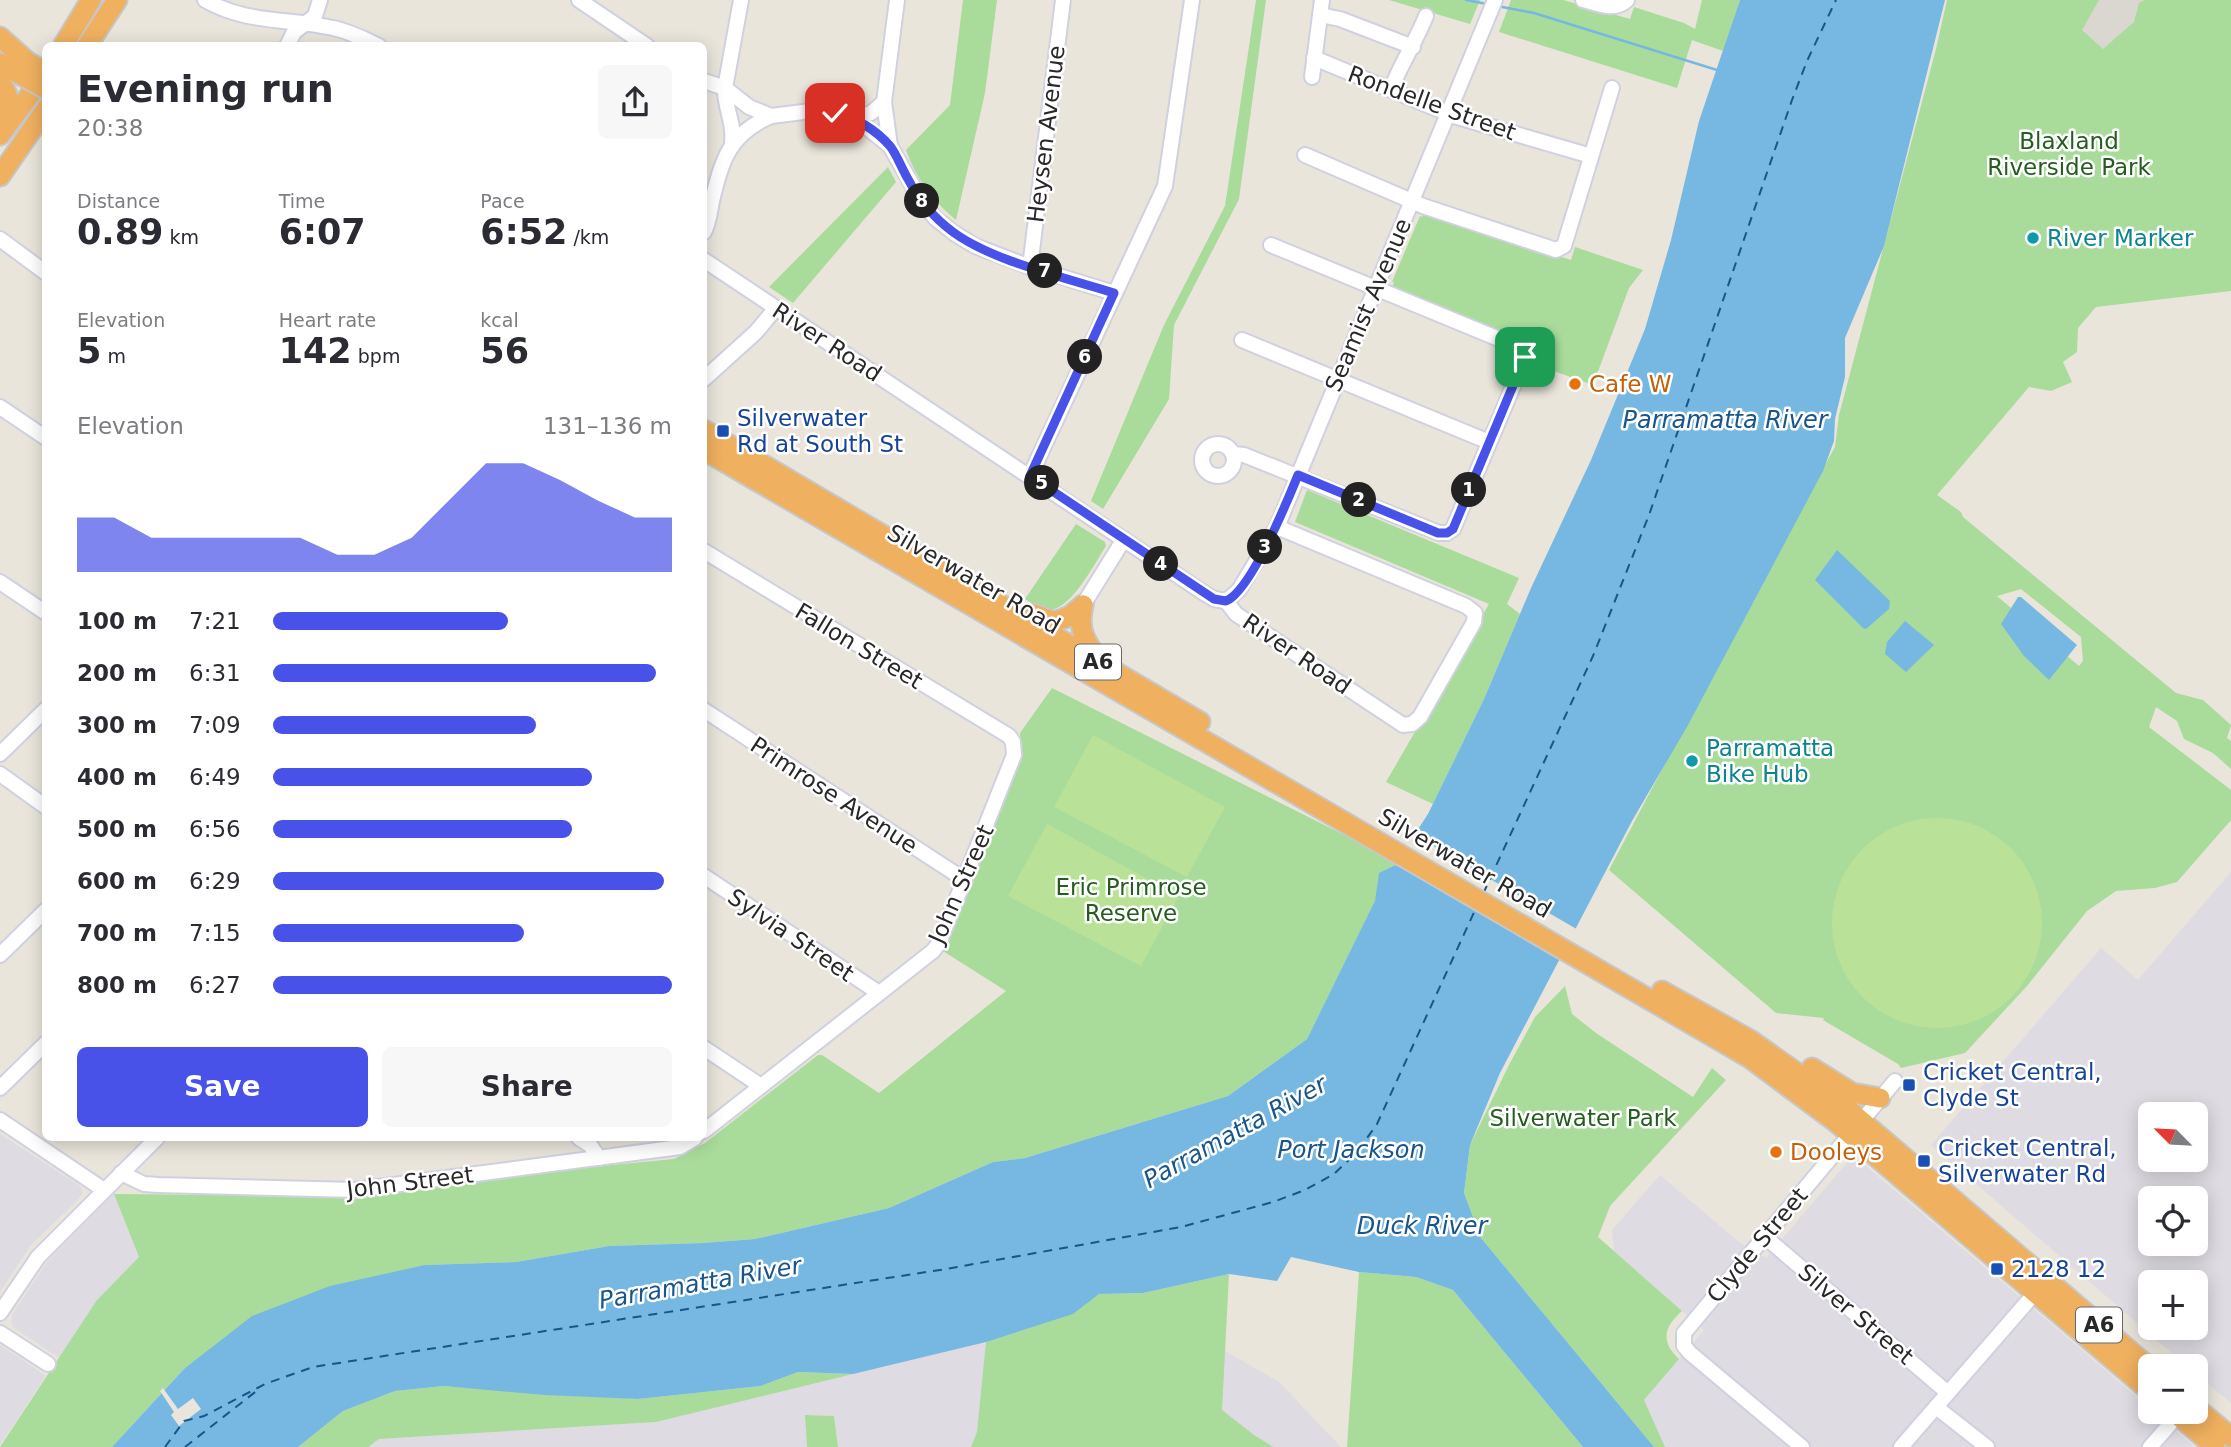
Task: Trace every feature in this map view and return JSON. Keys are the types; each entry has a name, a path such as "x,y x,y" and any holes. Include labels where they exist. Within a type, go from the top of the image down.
{"highway":[{"path":"65,42 91,0"},
{"path":"78,42 105,9 117,0"},
{"path":"89,42 105,9"},
{"path":"105,9 107,31 105,42"},
{"path":"0,37 38,92"},
{"path":"0,46 38,92"},
{"path":"0,63 38,92"},
{"path":"0,82 7,91 10,104 0,133"},
{"path":"0,133 38,92"},
{"path":"0,176 38,92"},
{"path":"9,153 42,133"},
{"name":"Silverwater Road","path":"707,432 952,575 1367,826"},
{"name":"Silverwater Road","path":"707,452 1367,826 1743,1044 1779,1077 1856,1128 2138,1358"},
{"path":"952,575 963,575 1045,620 1062,620 1083,605"},
{"path":"1083,605 1079,620 1083,637 1105,667"},
{"path":"1743,1044 1813,1068 1852,1093 1880,1098"},
{"name":"Silverwater Road","path":"1856,1128 2035,1293 2138,1381"},
{"path":"2194,1424 2215,1447"},
{"path":"2206,1424 2231,1437"}],"street":[{"path":"205,0 239,7 252,19 332,28 369,42"},
{"path":"289,42 294,32 315,16 320,0"},
{"path":"579,0 641,42"},
{"path":"707,220 718,176 732,142 725,88 741,0"},
{"path":"897,0 884,102 890,146 909,182 935,218 975,246 1030,267 1114,293"},
{"name":"Heysen Avenue","path":"1030,267 1063,0"},
{"path":"1030,476 1165,187 1192,0"},
{"name":"Seamist Avenue","path":"1226,601 1239,590 1277,527 1495,0"},
{"path":"1583,0 1611,7 1620,6 1627,0"},
{"path":"1321,7 1340,19 1413,47"},
{"name":"Rondelle Street","path":"1312,78 1321,7"},
{"path":"1391,89 1426,16"},
{"name":"Rondelle Street","path":"1314,58 1448,113 1591,156"},
{"path":"707,82 725,88 749,107 771,116"},
{"path":"1305,155 1412,201 1556,250 1564,246 1612,88"},
{"path":"855,118 871,113 884,102"},
{"path":"732,142 761,120 771,116 819,110 855,118 890,146"},
{"path":"0,239 42,270"},
{"path":"1233,454 1244,455 1298,475 1438,533 1447,533 1453,529 1528,351 1271,245"},
{"name":"River Road","path":"707,262 1204,593 1214,599 1226,601 1236,614 1403,725 1412,724 1420,717 1475,622 1475,613 1466,606 1277,527"},
{"path":"707,376 756,332 776,308"},
{"path":"1242,341 1489,442"},
{"path":"0,407 42,435"},
{"path":"1083,605 1124,539"},
{"name":"Fallon Street","path":"707,553 1009,736 1013,742"},
{"path":"0,582 42,609"},
{"name":"Primrose Avenue","path":"707,712 965,880"},
{"path":"0,754 42,713"},
{"name":"John Street","path":"707,1129 933,951 939,943 1012,765 1013,742"},
{"path":"0,774 42,804"},
{"name":"Sylvia Street","path":"707,878 879,993"},
{"path":"0,955 42,914"},
{"path":"0,1088 42,1047"},
{"path":"707,1050 761,1086"},
{"name":"Clyde Street","path":"1802,1447 1690,1353 1684,1346 1684,1333 1895,1080"},
{"path":"0,1120 104,1190"},
{"path":"0,1313 38,1257 154,1141"},
{"path":"584,1141 599,1158"},
{"name":"John Street","path":"121,1173 151,1185 336,1191 680,1147 690,1141"},
{"name":"Silver Street","path":"1764,1236 1948,1393"},
{"path":"1902,1447 2035,1293"},
{"path":"0,1333 48,1364"},
{"path":"1936,1407 1987,1447"},
{"path":"2150,1447 2172,1424"}],"shaded area":[{"path":"2099,0 2145,0 2139,3 2134,22 2103,49 2082,30"},
{"path":"2231,872 2231,1403 2208,1384 2208,1354 2173,1354 2157,1340 2208,1340 2208,1270 2138,1270 2138,1324 1931,1145 2101,948 2138,980"},
{"path":"0,1134 80,1186 83,1192 31,1245 0,1292"},
{"path":"1849,1160 1859,1160 2138,1398 2138,1424 2168,1424 2195,1447 1665,1447 1644,1400 1704,1330 1614,1251 1612,1230 1660,1175 1740,1243 1766,1258"},
{"path":"114,1194 139,1257 97,1300 59,1358 13,1327 12,1315 47,1262"},
{"path":"1142,1303 1279,1382 1341,1447 838,1447 834,1416 806,1415 807,1447 368,1447 379,1439 656,1422"},
{"path":"0,1345 46,1376 0,1445"}],"green space":[{"path":"963,0 997,0 985,93 956,220 926,188 906,150 950,105"},
{"path":"1256,0 1266,0 1239,199 1174,325 1169,399 1103,509 1091,501 1164,325 1225,206"},
{"path":"1389,0 1480,0 1470,24"},
{"path":"1511,0 1563,0 1630,19 1634,7 1695,29 1702,0 1740,0 1723,51 1692,40 1677,88 1499,32"},
{"name":"Blaxland Riverside Park","path":"1947,0 2231,0 2231,291 2096,307 2078,328 2077,352 2063,362 2072,382 2051,391 2029,387 1937,495 1961,512 1963,517 2176,693 2203,700 2231,725 2227,738 2231,741 2231,769 2213,753 2184,739 2177,721 2156,707 2149,727 2231,790 2231,820 2177,882 2155,888 2116,891 2087,911 2027,986 1965,1053 1901,1068 1823,1020 1824,1018 1776,1013 1609,870 1792,523 1835,447 1839,415","holes":["2021,589 2081,637 2083,661 2079,666 1997,596"]},
{"path":"888,167 896,182 793,303 769,287"},
{"path":"1424,212 1571,260 1575,247 1643,270 1629,288 1593,385 1534,364 1537,349 1392,288 1392,282"},
{"path":"1307,490 1519,578 1507,604 1520,614 1484,699 1433,804 1386,782 1489,604 1295,522"},
{"path":"1076,524 1105,542 1106,546 1072,596 1055,609 1046,610 1025,599"},
{"name":"Eric Primrose Reserve","path":"1052,688 1400,863 1379,878 1376,901 1307,1039 1228,1096 1025,1158 993,1162 889,1208 755,1239 609,1246 516,1262 425,1265 184,1369 112,1447 0,1447 97,1300 139,1257 114,1194 366,1196 455,1180 674,1159 705,1143 818,1055 822,1055 879,1093 1006,991 943,951 1021,759 1020,733"},
{"path":"1093,735 1225,807 1187,877 1054,807"},
{"path":"1937,818 1977,826 2011,849 2034,883 2042,923 2034,963 2011,997 1977,1020 1937,1028 1897,1020 1863,997 1840,963 1832,923 1840,883 1863,849 1897,826"},
{"path":"1047,824 1179,896 1141,966 1008,896"},
{"name":"Silverwater Park","path":"1565,986 1572,1014 1693,1097 1712,1068 1726,1080 1610,1206 1598,1237 1682,1311 1671,1323 1667,1334 1669,1346 1679,1359 1644,1400 1665,1447 1654,1447 1481,1238 1464,1193 1470,1145 1509,1065 1535,1017"},
{"path":"1359,1272 1416,1277 1453,1290 1583,1447 1347,1447"},
{"path":"1229,1274 1222,1410 1273,1447 971,1447 977,1432 986,1342 1099,1294 1143,1293"},
{"path":"798,1372 853,1374 656,1422 379,1439 368,1447 298,1447 343,1411 395,1391 444,1386 638,1399 761,1386"},
{"path":"805,1415 834,1416 838,1447 807,1447"}],"water":[{"name":"Port Jackson","path":"1740,0 1945,0 1884,246 1845,338 1845,377 1835,419 1834,441 1823,471 1688,725 1632,821 1500,1073 1470,1145 1464,1193 1481,1238 1654,1447 1583,1447 1453,1290 1416,1277 1359,1272 1291,1257 1277,1281 1229,1274 1143,1293 1099,1294 1073,1314 986,1342 853,1374 798,1372 761,1386 638,1399 545,1395 444,1386 395,1391 343,1411 298,1447 112,1447 184,1369 252,1316 330,1286 425,1265 516,1262 609,1246 755,1239 889,1208 993,1162 1025,1158 1228,1096 1307,1039 1375,901 1379,873 1400,863 1405,849 1428,814 1484,699 1531,588 1591,460 1645,329 1671,240 1699,121"},
{"path":"1837,550 1890,601 1889,609 1866,629 1815,580"},
{"path":"2018,597 2077,645 2049,680 2024,656 2001,624"},
{"path":"1905,621 1934,645 1906,672 1885,654 1887,642"}],"pier":[{"path":"1411,833 1580,931 1573,945 1402,847"},
{"path":"163,1388 178,1409 193,1398 201,1409 179,1426 171,1415 174,1412 160,1391"}],"waterway":[{"path":"1466,0 1487,4"},
{"path":"1497,6 1534,13 1717,70"}],"ferry route":[{"path":"1483,894 1593,656 1649,515 1792,100 1836,0"},
{"path":"165,1447 184,1421 204,1416 265,1384 313,1367 946,1269 1181,1227 1273,1202 1305,1190 1334,1174 1357,1152 1377,1124 1476,908"},
{"path":"185,1447 259,1389"}],"place":[{"name":"River Marker","path":"2033,238"},
{"name":"Cafe W","path":"1575,384"},
{"name":"Silverwater Rd at South St","path":"723,431"},
{"name":"Parramatta Bike Hub","path":"1692,761"},
{"name":"Cricket Central, Clyde St","path":"1909,1085"},
{"name":"Dooleys","path":"1776,1152"},
{"name":"Cricket Central, Silverwater Rd","path":"1924,1161"},
{"name":"2128 12","path":"1997,1269"}],"route":[{"path":"835,113 855,118 890,146 921,200 935,218 954,233 975,246 1030,267 1114,293 1030,476 1214,599 1226,601 1239,590 1277,527 1298,475 1438,533 1447,533 1453,529 1525,357"}],"water label":[{"name":"Parramatta River","path":"1725,420"},
{"name":"Parramatta River","path":"1235,1132"},
{"name":"Duck River","path":"1422,1226"},
{"name":"Parramatta River","path":"700,1283"}]}
